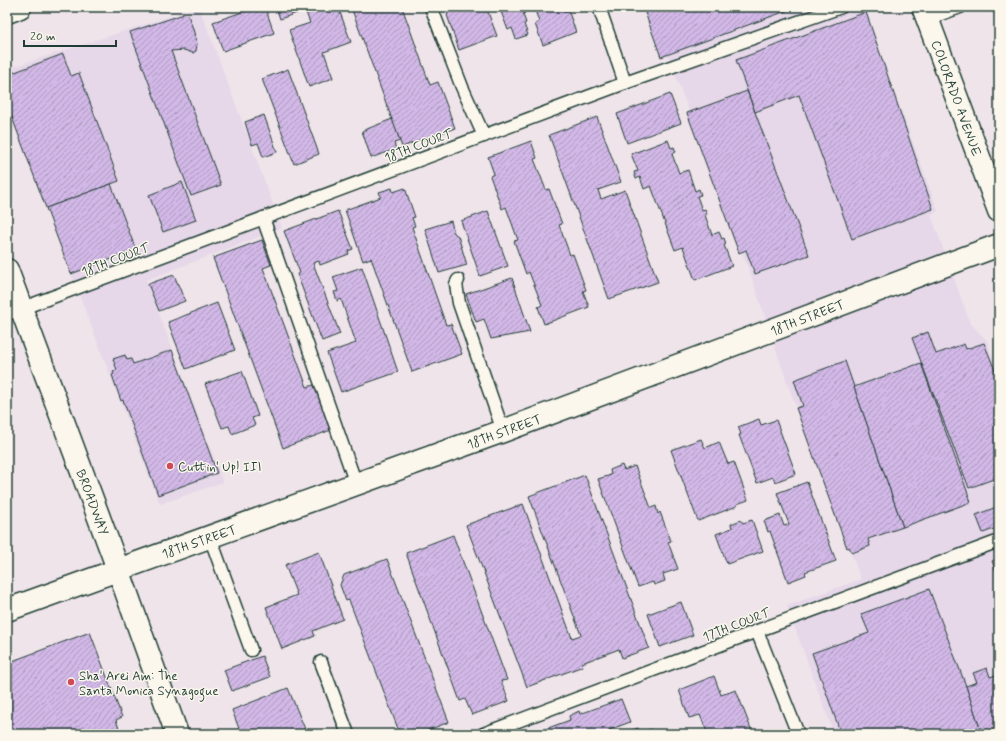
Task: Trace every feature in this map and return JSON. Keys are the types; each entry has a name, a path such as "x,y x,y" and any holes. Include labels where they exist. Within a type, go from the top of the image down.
{"street":[{"path":"7,12 20,7"},
{"name":"COLORADO AVENUE","path":"925,13 994,182 999,211"},
{"name":"18TH STREET","path":"7,610 503,431 999,245"},
{"name":"BROADWAY","path":"7,270 14,312 118,569 177,734"}],"lane":[{"path":"431,7 462,87 484,136"},
{"path":"599,7 624,83"},
{"name":"18TH COURT","path":"14,312 624,83 841,7"},
{"path":"925,13 960,7"},
{"path":"263,218 356,484"},
{"path":"458,280 456,284 459,303 503,431"},
{"path":"210,537 251,650"},
{"name":"17TH COURT","path":"483,734 999,541"},
{"path":"757,631 798,734"},
{"path":"321,662 348,734"}],"shaded area":[{"path":"199,7 282,228 146,280 223,482 160,504 7,107 7,69"},
{"path":"650,7 863,7 938,211 931,215 970,323 987,341 999,374 999,734 834,734 787,606 861,579 787,382 753,281"},
{"path":"990,7 999,7 999,32"}],"building":[{"path":"257,7 265,7 274,33 223,51 213,22"},
{"path":"276,7 338,7 351,42 324,52 333,78 309,87 289,30 310,23 305,10 280,19"},
{"path":"351,7 402,7 430,85 438,82 455,128 402,147"},
{"path":"486,7 497,36 459,50 447,15 446,8"},
{"path":"506,7 522,7 525,13 523,14 526,23 524,24 528,35 516,39 512,28 508,30 500,9"},
{"path":"534,7 563,7 565,12 568,10 576,32 543,45 535,24 539,22"},
{"path":"643,7 797,7 661,57"},
{"path":"866,12 933,209 852,239 799,95 755,112 736,60"},
{"path":"184,14 188,15 193,29 197,44 196,51 193,53 184,50 171,51 221,185 191,196 130,32"},
{"path":"63,54 71,76 79,73 119,181 46,208 7,104 7,75"},
{"path":"288,69 319,154 294,164 262,79"},
{"path":"747,91 809,255 755,274 746,250 739,253 687,113"},
{"path":"670,94 681,123 627,143 617,114"},
{"path":"264,115 277,152 263,157 258,143 252,145 245,122"},
{"path":"597,117 621,182 598,190 601,199 625,190 658,282 609,299 549,135"},
{"path":"392,119 400,141 394,143 396,149 371,158 362,131"},
{"path":"668,140 671,148 674,147 676,152 672,154 679,173 688,170 695,191 699,189 701,195 697,196 702,210 705,209 707,214 705,215 712,235 719,232 722,239 724,238 726,244 724,245 732,266 695,280 683,247 675,250 651,186 644,189 640,177 636,179 634,172 638,171 631,154"},
{"path":"531,141 537,158 534,159 546,190 549,189 562,224 559,225 570,255 573,254 586,290 583,291 589,307 544,324 538,307 542,305 529,272 526,274 514,241 518,240 506,207 502,209 490,176 494,174 488,157"},
{"path":"182,182 196,220 163,232 149,195"},
{"path":"111,184 136,250 71,274 46,208"},
{"path":"392,188 393,192 405,188 415,217 412,218 415,226 412,227 446,325 451,324 462,354 412,372 371,258 363,261 345,210 381,197 379,192"},
{"path":"338,211 353,249 348,251 349,254 320,265 319,261 313,263 340,334 322,341 297,274 300,273 284,231"},
{"path":"488,211 508,266 480,276 461,221"},
{"path":"451,221 454,233 458,236 467,265 439,273 425,229"},
{"path":"262,240 271,265 263,268 307,387 314,385 331,430 283,448 213,258"},
{"path":"362,267 398,372 341,392 327,353 356,343 341,299 337,301 334,292 338,291 333,277"},
{"path":"174,275 185,301 159,311 148,284"},
{"path":"512,278 530,332 491,339 484,319 476,322 466,294"},
{"path":"217,303 235,350 186,369 168,322"},
{"path":"928,332 936,354 964,344 966,349 984,343 999,380 999,477 969,488 912,338"},
{"path":"172,350 217,473 158,495 123,400 121,401 112,375 114,374 113,372 117,370 113,359 125,355 127,360 131,359 133,364"},
{"path":"845,361 903,527 868,539 870,546 852,553 849,547 847,548 796,408 803,406 794,380"},
{"path":"921,363 971,502 903,527 854,387"},
{"path":"242,371 258,416 252,418 255,425 232,434 229,426 222,428 205,384"},
{"path":"759,419 761,425 776,420 796,474 775,482 773,477 757,483 739,435 741,434 738,427"},
{"path":"701,439 705,448 719,442 728,464 734,462 748,500 737,504 737,506 698,521 671,450"},
{"path":"622,465 624,470 635,466 651,508 656,506 658,514 660,512 671,541 668,542 678,569 663,574 665,581 654,585 653,582 638,587 598,479 611,475 610,470"},
{"path":"585,475 649,648 622,658 619,649 582,663 583,666 527,687 466,525 523,504 572,638 581,635 529,496"},
{"path":"807,482 836,561 805,572 806,575 788,582 770,531 768,532 764,521 780,515 784,526 789,524 777,493"},
{"path":"999,506 999,527 983,533 976,515"},
{"path":"741,520 743,523 752,520 763,551 727,564 716,534 732,528 731,524"},
{"path":"453,535 507,680 501,681 509,701 472,715 465,699 460,701 406,553"},
{"path":"319,552 343,619 313,631 315,636 282,649 266,607 297,595 285,565"},
{"path":"999,558 999,579 992,561"},
{"path":"387,559 449,722 418,734 400,734 349,600 346,601 340,585 344,575"},
{"path":"929,589 966,686 982,734 841,734 812,653 869,633 861,614"},
{"path":"681,602 693,635 660,647 648,614"},
{"path":"90,632 122,717 116,720 121,734 7,734 7,663"},
{"path":"262,656 270,677 232,691 224,670"},
{"path":"987,668 990,677 999,674 999,734 982,734 966,686 977,682 973,673"},
{"path":"714,676 721,695 736,690 753,734 708,734 700,715 689,718 679,690"},
{"path":"288,688 307,734 241,734 232,710"},
{"path":"621,699 630,722 609,730 610,734 541,734 540,731 570,720 569,716 579,711 580,714"},
{"path":"638,728 640,733 651,729 653,734 622,734"}],"place":[{"name":"Cuttin' Up! III","path":"170,466"},
{"name":"Sha' Arei Am: The Santa Monica Synagogue","path":"71,682"}]}
